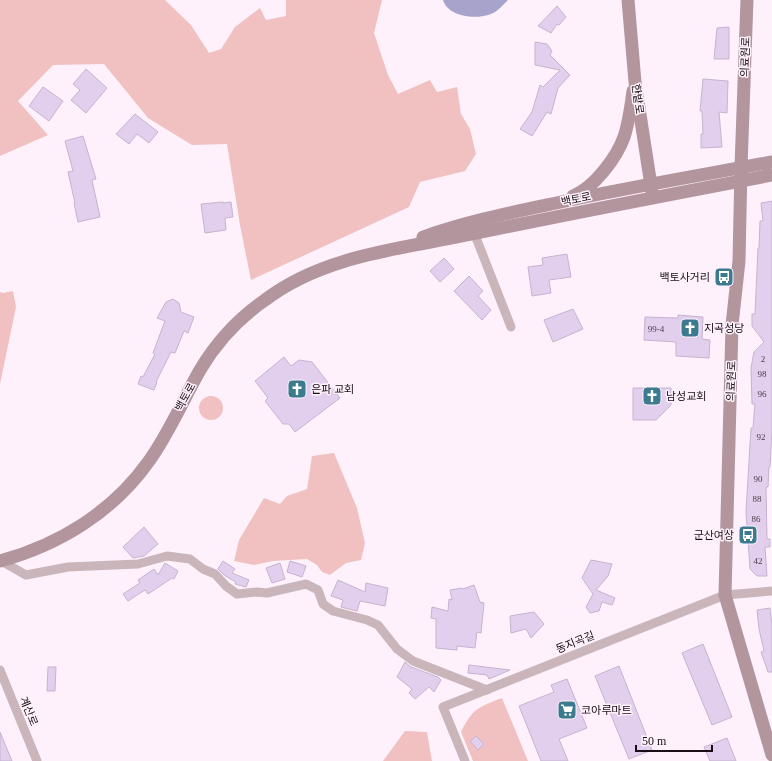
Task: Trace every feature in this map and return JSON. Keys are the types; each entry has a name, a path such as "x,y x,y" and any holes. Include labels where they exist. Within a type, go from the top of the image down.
{"street":[{"name":"한밭로","path":"628,0 635,82 653,198"},
{"name":"의료원로","path":"747,0 740,181 739,261 732,325 725,595 772,755"},
{"path":"557,203 588,188 608,165 619,148 624,136 635,82"},
{"name":"백토로","path":"0,561 55,542 87,522 132,484 149,461 201,368 213,352 234,326 260,303 286,285 317,270 472,228 557,203 651,183 772,162"},
{"name":"백토로","path":"472,228 653,198 772,175"},
{"path":"472,228 512,327"},
{"path":"0,561 26,575 68,567 138,564 167,556 190,559 203,569 215,574 226,586 237,594 257,592 267,593 306,584 318,590 323,604 333,611 367,620 378,625 397,649 413,661 487,690"},
{"name":"동지곡길","path":"465,761 443,707 725,595 772,591"},
{"name":"계산로","path":"0,670 36,761"}],"shaded area":[{"path":"0,0 165,0 191,25 209,53 221,49 235,27 260,8 266,20 286,16 286,0 382,0 374,33 388,75 398,94 430,80 437,92 457,87 461,114 470,129 476,154 465,171 420,182 409,207 251,280 240,225 227,144 192,145 148,118 104,64 53,65 18,101 48,135 0,156"},
{"path":"443,0 508,0 493,13 485,16 471,17 463,16 450,10"},
{"path":"13,291 16,307 0,384 0,292 3,293"},
{"path":"211,396 220,399 223,408 220,417 211,420 202,417 199,408 202,399"},
{"path":"334,453 357,508 365,543 361,560 346,563 330,575 322,572 317,565 307,559 273,561 254,565 234,561 239,540 264,498 280,504 287,496 307,489 312,456"},
{"path":"502,698 528,761 473,761 461,732 469,718 477,709"},
{"path":"405,731 427,732 432,761 383,761"}],"building":[{"path":"557,6 566,17 559,25 557,24 551,33 538,26"},
{"path":"729,27 729,59 714,59 717,28"},
{"path":"535,42 547,44 552,51 550,55 570,75 558,88 551,114 547,112 532,136 520,129 532,112 540,85 543,87 560,70 535,65"},
{"path":"86,69 107,88 86,113 71,100 80,90 73,84"},
{"path":"703,79 728,81 727,113 719,112 722,147 701,148 701,134 703,134 702,111 700,111"},
{"path":"43,87 63,101 49,121 29,106"},
{"path":"135,114 158,132 149,143 137,134 129,144 116,134"},
{"path":"83,136 96,179 92,180 100,217 78,222 68,172 73,171 65,141"},
{"path":"772,201 772,431 768,487 766,487 767,539 770,539 770,547 765,547 767,576 757,576 750,569 746,512 751,428 753,428 755,404 752,404 751,368 754,352 764,342 752,326 752,314 755,314 760,221 763,221 761,203"},
{"path":"231,202 233,217 225,218 226,230 205,233 201,204"},
{"path":"567,254 571,277 549,280 551,293 532,296 528,267 543,265 542,258"},
{"path":"444,258 454,269 440,282 430,271"},
{"path":"469,276 483,291 478,296 491,310 482,320 454,291"},
{"path":"173,299 179,303 181,312 194,317 188,333 184,331 175,353 171,352 156,382 154,390 138,384 141,376 143,377 155,354 153,353 165,321 157,318 166,302"},
{"path":"573,309 583,329 553,342 544,320"},
{"name":"지곡성당","path":"678,315 703,317 702,339 710,340 709,358 676,356 676,342 644,340 645,317 678,318"},
{"name":"은파 교회","path":"284,357 291,366 299,360 312,362 340,398 295,432 289,424 283,424 265,401 268,398 255,381"},
{"name":"남성교회","path":"633,388 671,388 671,405 656,420 633,420"},
{"path":"144,527 158,544 144,556 133,558 123,547"},
{"path":"591,560 612,564 608,576 596,590 615,598 612,605 602,602 599,611 590,613 586,607 593,594 582,578"},
{"path":"223,561 235,569 232,573 249,580 246,587 235,584 236,582 224,575 218,569"},
{"path":"290,561 306,566 302,577 287,572"},
{"path":"165,563 178,571 174,579 172,578 148,594 145,590 128,601 123,594 140,583 138,580 154,569 158,575"},
{"path":"280,563 285,579 272,583 266,568"},
{"path":"338,580 365,592 366,583 388,588 385,606 360,601 357,611 341,607 343,600 331,596"},
{"path":"474,585 480,602 484,603 481,633 477,632 475,648 457,646 457,650 436,648 436,619 431,618 432,607 448,611 449,599 452,600 450,590 463,589"},
{"path":"770,608 772,625 772,672 768,672 761,652 764,651 759,629 757,610"},
{"path":"534,612 544,624 531,638 526,629 511,633 510,616"},
{"path":"703,644 732,717 712,725 682,653"},
{"path":"405,662 411,667 438,677 441,680 434,692 429,687 415,699 409,693 412,689 397,677"},
{"path":"469,665 510,670 489,679 487,675 468,673"},
{"path":"619,666 652,750 629,759 595,676"},
{"path":"48,667 56,667 55,691 47,691"},
{"path":"567,679 587,728 559,739 568,761 541,761 519,706 554,692 551,685"},
{"path":"0,732 12,761 0,761"},
{"path":"476,736 484,744 478,750 470,741"},
{"path":"727,738 736,761 710,761 704,747"}],"place":[{"name":"백토사거리","path":"724,277"},
{"name":"지곡성당","path":"690,328"},
{"name":"은파 교회","path":"297,389"},
{"name":"남성교회","path":"652,396"},
{"name":"군산여상","path":"748,535"},
{"name":"코아루마트","path":"567,710"}]}
